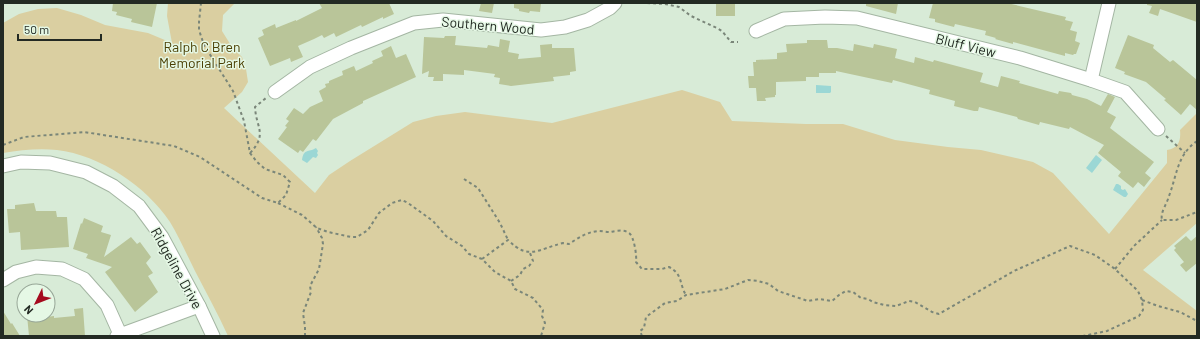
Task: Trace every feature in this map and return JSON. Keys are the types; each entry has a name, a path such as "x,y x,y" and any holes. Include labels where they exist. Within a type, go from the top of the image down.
{"street":[{"name":"Southern Wood","path":"275,92 310,67 351,48 414,23 443,20 541,30 565,27 588,20 616,3"},
{"path":"1091,80 1109,3"},
{"name":"Bluff View","path":"756,31 784,19 825,17 857,18 1020,58 1125,92 1158,129"},
{"name":"Ridgeline Drive","path":"3,166 21,162 50,162 86,172 113,186 139,206 162,237 199,306 213,336"},
{"path":"3,280 16,272 36,267 62,268 84,279 103,300 107,305 119,335 199,306"}],"path":[{"path":"201,3 199,30 204,45 233,91 244,121 250,153 265,169 283,175 290,182 286,195 278,203"},
{"path":"647,3 679,7 691,16 722,31 731,42 738,42"},
{"path":"250,153 257,146 260,140 255,107 275,92"},
{"path":"1158,129 1185,153"},
{"path":"3,145 24,137 84,132 174,146 200,157 262,198 278,203 302,215 316,226 328,232 351,237 357,236 368,230 379,213 392,203 402,200 433,220 446,236 462,246 469,254 482,259 495,272 511,281 515,289 533,298 543,310 542,316 545,323 541,336"},
{"path":"1162,220 1161,216 1169,197 1178,165 1188,147 1197,141"},
{"path":"464,179 478,188 500,223 508,240 516,248 530,253 563,243 569,244 588,233 598,231 628,232 632,236 634,248 637,254 636,262 642,269 662,269 669,267 675,270 681,279 682,288 686,295"},
{"path":"1115,269 1134,246 1162,220 1176,220 1197,212"},
{"path":"305,336 306,327 303,313 311,292 310,286 319,269 323,244 322,238 316,226"},
{"path":"482,259 508,240"},
{"path":"642,336 640,331 644,328 646,317 665,303 677,301 686,295 725,289 748,280 769,284 778,291 808,301 819,299 832,301 839,294 846,291 853,292 860,298 868,299 884,305 896,306 909,301 915,302 932,312 939,314 1014,271 1070,246 1095,255 1115,269 1138,291 1142,300 1143,310 1139,316 1108,331 1083,336"},
{"path":"511,281 520,275 523,269 529,266 532,261 530,253"},
{"path":"1142,300 1180,312 1197,321"}],"green space":[{"name":"Ralph C Bren Memorial Park","path":"168,3 235,3 223,15 222,31 232,47 242,57 248,82 242,92 224,108 315,193 329,175 413,122 436,116 465,112 552,123 682,90 720,102 732,121 843,124 895,140 981,150 1033,162 1053,173 1109,234 1167,163 1167,150 1177,145 1180,137 1180,130 1197,113 1197,223 1143,270 1197,311 1197,336 228,336 170,222 148,196 135,185 121,174 105,165 73,153 44,149 3,153 3,23 19,14 38,9 57,8 81,15 105,25 148,33 172,43 167,16"}],"water":[{"path":"816,85 831,86 831,92 816,93"},
{"path":"316,148 318,155 316,158 313,157 307,163 302,160 305,152"},
{"path":"1096,155 1102,160 1092,173 1086,168"},
{"path":"1116,184 1121,186 1121,189 1125,189 1128,194 1126,197 1113,190"}],"building":[{"path":"113,3 157,3 152,27 131,22 132,19 116,15 117,12 112,11"},
{"path":"319,3 389,3 394,14 383,19 383,17 362,27 361,25 336,37 334,33 324,38 322,35 298,46 303,57 291,62 290,58 270,66 258,38 264,35 262,30 275,24 276,28 296,21 322,8"},
{"path":"481,3 494,3 492,13 479,11"},
{"path":"514,3 541,3 540,12 530,11 529,13 519,11 519,9 514,8"},
{"path":"716,3 735,3 735,16 716,16"},
{"path":"866,3 898,3 896,14 866,6"},
{"path":"933,3 1007,3 1066,17 1065,20 1073,22 1070,30 1077,32 1075,41 1080,43 1076,54 1073,55 1065,53 1065,56 1013,42 1013,44 985,35 986,31 955,24 954,27 935,22 935,19 929,18"},
{"path":"1147,3 1197,3 1197,22 1160,9 1158,16 1149,13 1152,6 1147,5"},
{"path":"1128,35 1154,45 1153,48 1170,62 1173,60 1197,80 1197,110 1190,104 1181,115 1164,100 1166,99 1146,82 1124,74 1125,72 1115,68"},
{"path":"445,36 456,36 455,45 487,48 488,45 499,47 500,39 510,41 508,52 519,54 518,59 541,57 540,45 552,44 552,48 574,48 576,71 570,72 570,75 553,77 554,81 511,86 499,84 500,78 494,77 495,74 464,70 464,75 443,74 443,81 433,81 434,77 428,77 429,71 422,74 424,37 444,38"},
{"path":"807,40 827,40 828,48 853,51 854,44 873,48 874,44 897,49 895,58 914,63 915,57 933,62 934,60 983,73 980,82 998,87 1001,76 1020,81 1019,83 1058,94 1059,91 1071,93 1072,95 1087,99 1101,106 1108,94 1115,97 1107,112 1116,117 1110,128 1154,162 1145,173 1151,178 1144,187 1138,182 1133,188 1118,176 1121,172 1098,153 1104,145 1070,127 1069,129 1040,122 1039,125 1018,119 1017,117 979,107 978,111 974,111 954,106 955,101 929,94 930,90 893,80 892,83 836,71 836,73 819,73 819,77 806,77 806,81 776,82 775,97 765,98 766,101 757,101 756,88 749,88 748,76 754,76 753,62 756,62 756,60 777,59 777,53 787,52 786,44 807,43"},
{"path":"391,46 396,58 406,54 416,77 363,101 363,103 333,119 316,141 313,139 303,152 300,150 298,153 278,139 287,127 285,126 289,121 286,119 294,108 303,114 310,107 323,101 319,91 326,87 325,84 343,75 342,71 354,66 356,71 373,63 372,61 383,56 381,51"},
{"path":"34,203 36,211 56,211 57,217 67,217 69,247 21,250 20,232 9,233 7,209 15,209 15,205"},
{"path":"84,218 103,226 101,232 111,235 104,257 131,237 137,244 140,242 151,257 146,263 153,273 148,276 158,292 135,312 105,272 112,267 86,258 88,254 73,249"},
{"path":"1186,236 1191,241 1197,236 1197,263 1186,272 1180,265 1184,262 1174,250 1176,248 1174,246"},
{"path":"83,308 85,336 29,336 28,323 56,323 56,318 75,316 74,309"},
{"path":"3,311 11,324 12,323 20,336 3,336"}]}
